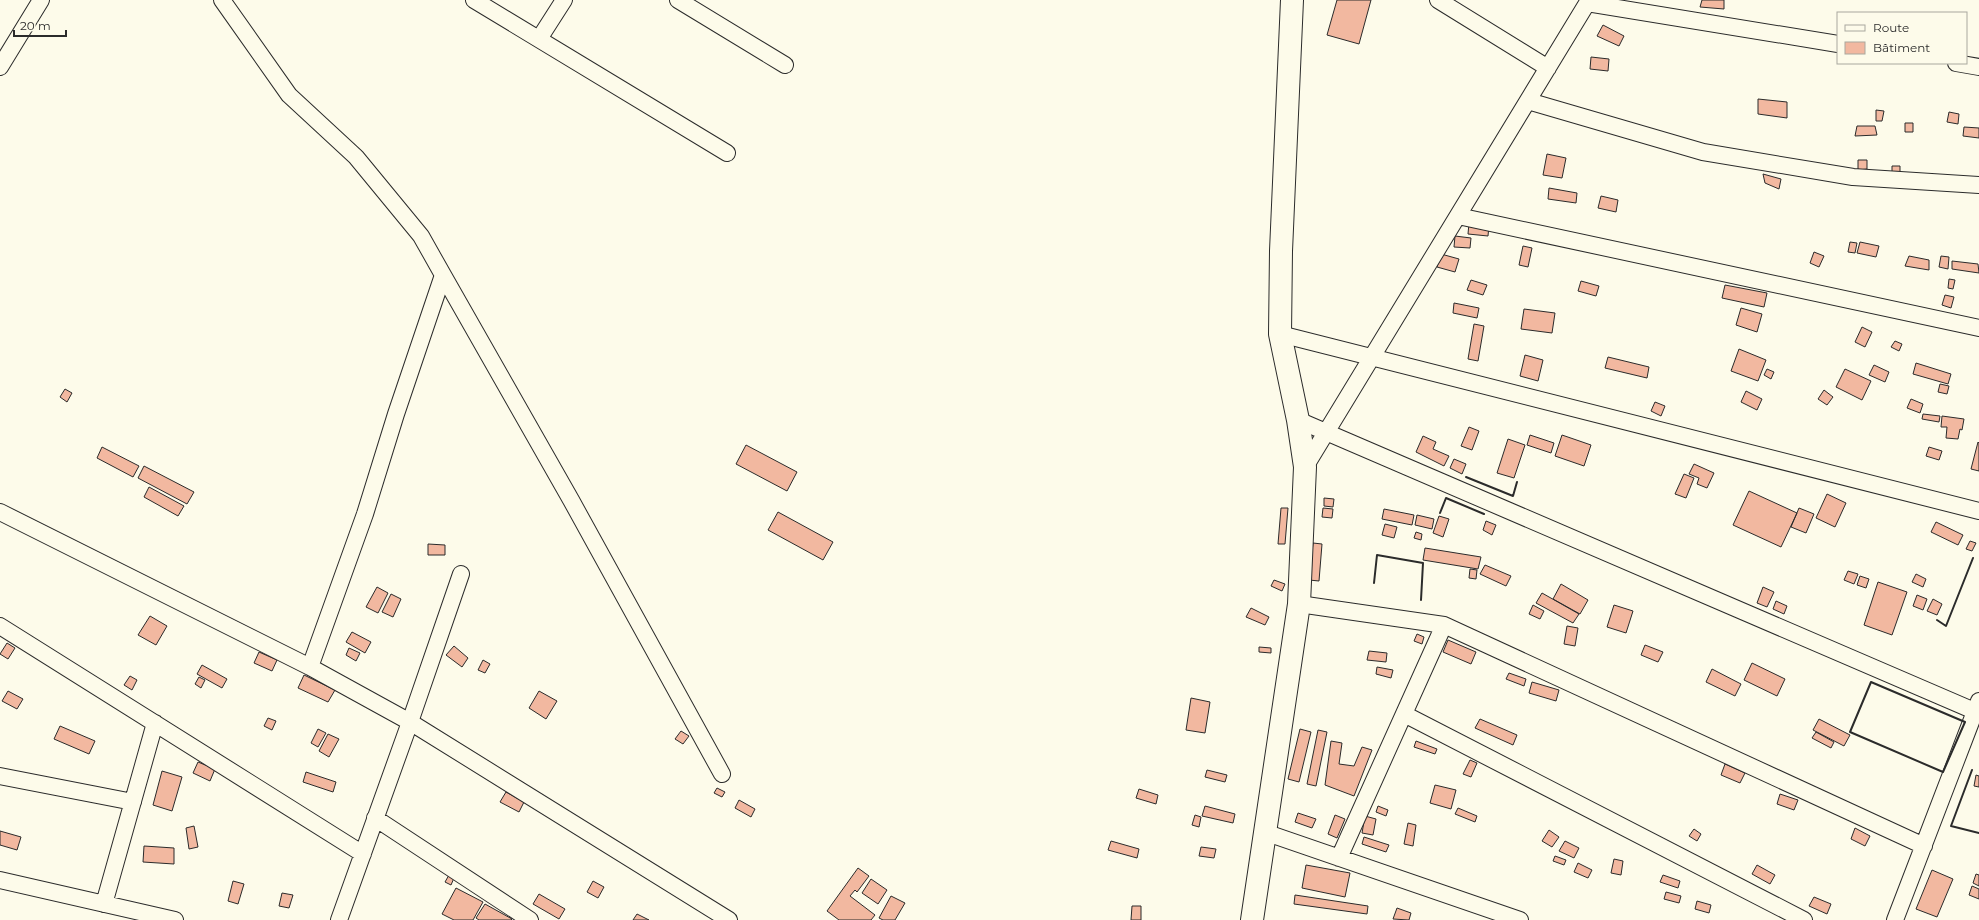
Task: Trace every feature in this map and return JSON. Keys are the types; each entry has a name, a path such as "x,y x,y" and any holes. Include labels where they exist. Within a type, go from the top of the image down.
{"street":[{"path":"0,67 41,0"},
{"path":"222,0 289,95 356,157 421,236 571,500 722,774"},
{"path":"474,0 727,153"},
{"path":"539,39 564,0"},
{"path":"678,0 785,65"},
{"path":"1252,920 1299,604 1305,467 1298,420 1280,334 1281,251 1292,0"},
{"path":"1438,0 1548,68"},
{"path":"1305,467 1588,2 1837,44"},
{"path":"1962,64 1979,67"},
{"path":"1528,101 1703,152 1853,177 1979,185"},
{"path":"1458,216 1979,328"},
{"path":"310,667 365,514 396,414 443,275"},
{"path":"1280,334 1979,511"},
{"path":"1298,420 1978,709 1895,920"},
{"path":"0,512 310,667 410,722 729,920"},
{"path":"339,920 461,574"},
{"path":"1299,604 1444,626 1924,846"},
{"path":"0,626 363,854"},
{"path":"1339,858 1444,626"},
{"path":"1404,714 1804,920"},
{"path":"104,904 155,723"},
{"path":"0,776 133,802"},
{"path":"375,818 530,920"},
{"path":"1264,832 1520,920"},
{"path":"0,880 175,920"}],"building":[{"path":"1337,0 1371,0 1359,44 1327,35"},
{"path":"1702,0 1724,0 1724,9 1700,7"},
{"path":"1603,25 1624,36 1619,46 1597,36"},
{"path":"1591,57 1609,59 1608,71 1590,69"},
{"path":"1758,99 1787,102 1787,118 1758,114"},
{"path":"1876,110 1884,111 1882,121 1876,121"},
{"path":"1949,112 1959,114 1958,124 1947,122"},
{"path":"1905,123 1913,123 1913,132 1905,132"},
{"path":"1857,126 1875,126 1877,135 1855,136"},
{"path":"1964,127 1979,128 1979,138 1963,136"},
{"path":"1547,154 1566,158 1562,178 1543,175"},
{"path":"1858,160 1867,160 1867,169 1858,170"},
{"path":"1892,166 1900,166 1900,174 1892,174"},
{"path":"1763,174 1781,179 1779,189 1765,183"},
{"path":"1549,188 1577,193 1576,203 1548,199"},
{"path":"1601,196 1618,200 1616,212 1598,208"},
{"path":"1469,223 1489,225 1488,236 1468,234"},
{"path":"1455,236 1471,238 1470,248 1454,247"},
{"path":"1850,242 1857,243 1855,253 1848,252"},
{"path":"1860,242 1879,246 1876,257 1857,253"},
{"path":"1523,246 1532,248 1528,267 1519,265"},
{"path":"1814,252 1824,256 1819,267 1810,263"},
{"path":"1441,254 1459,259 1455,272 1437,267"},
{"path":"1909,256 1929,260 1929,270 1905,266"},
{"path":"1941,256 1949,257 1948,269 1939,267"},
{"path":"1952,261 1978,264 1979,273 1952,269"},
{"path":"1949,279 1955,280 1953,289 1948,288"},
{"path":"1471,280 1487,285 1483,295 1467,290"},
{"path":"1581,281 1599,286 1596,296 1578,291"},
{"path":"1725,285 1767,293 1764,307 1722,298"},
{"path":"1945,295 1954,297 1951,308 1942,305"},
{"path":"1454,303 1479,308 1477,318 1453,313"},
{"path":"1741,308 1762,314 1757,332 1736,325"},
{"path":"1524,309 1555,313 1552,333 1521,329"},
{"path":"1474,324 1484,326 1478,361 1468,359"},
{"path":"1862,327 1872,332 1865,347 1855,342"},
{"path":"1895,341 1902,344 1899,351 1891,347"},
{"path":"1739,349 1766,360 1758,381 1731,371"},
{"path":"1525,355 1543,360 1538,381 1520,376"},
{"path":"1608,357 1649,367 1647,378 1605,368"},
{"path":"1916,363 1951,374 1948,384 1913,374"},
{"path":"1874,365 1889,372 1885,382 1869,375"},
{"path":"1767,369 1774,372 1771,379 1764,375"},
{"path":"1845,369 1871,381 1862,400 1836,387"},
{"path":"1940,384 1949,386 1947,394 1938,392"},
{"path":"65,389 72,393 67,402 60,397"},
{"path":"1824,390 1833,397 1827,405 1818,399"},
{"path":"1746,391 1762,399 1757,410 1741,402"},
{"path":"1911,399 1923,404 1920,413 1907,408"},
{"path":"1655,402 1665,406 1661,416 1651,411"},
{"path":"1923,414 1940,416 1939,422 1922,419"},
{"path":"1942,416 1964,419 1962,430 1960,429 1958,439 1946,438 1947,427 1941,427"},
{"path":"1469,427 1479,431 1472,450 1461,446"},
{"path":"1530,435 1554,443 1551,453 1527,445"},
{"path":"1562,435 1591,445 1584,466 1555,456"},
{"path":"1423,436 1436,442 1433,449 1449,456 1444,466 1416,452"},
{"path":"1508,439 1525,445 1514,478 1497,473"},
{"path":"1978,442 1979,443 1979,471 1971,469"},
{"path":"746,445 797,472 787,491 736,464"},
{"path":"102,447 139,466 133,477 97,458"},
{"path":"1929,447 1942,451 1939,460 1926,456"},
{"path":"1454,459 1466,464 1462,474 1450,468"},
{"path":"1694,464 1714,473 1707,488 1697,484 1699,478 1689,474"},
{"path":"144,466 194,492 187,504 138,478"},
{"path":"1684,474 1694,478 1686,498 1675,494"},
{"path":"149,487 184,506 178,516 144,497"},
{"path":"1749,491 1797,513 1781,547 1733,525"},
{"path":"1827,494 1846,503 1835,527 1816,518"},
{"path":"1324,498 1334,499 1333,507 1324,506"},
{"path":"1281,508 1288,508 1285,544 1278,544"},
{"path":"1323,508 1333,509 1332,518 1322,517"},
{"path":"1799,508 1814,514 1806,533 1791,527"},
{"path":"1384,509 1414,515 1412,525 1382,519"},
{"path":"778,512 833,542 823,560 768,530"},
{"path":"1417,515 1434,519 1432,529 1415,525"},
{"path":"1439,516 1449,519 1443,537 1433,533"},
{"path":"1486,521 1496,525 1492,535 1483,530"},
{"path":"1936,522 1963,535 1958,545 1931,532"},
{"path":"1385,524 1397,527 1394,538 1382,535"},
{"path":"1416,532 1422,534 1421,540 1414,538"},
{"path":"1970,541 1976,543 1972,551 1966,549"},
{"path":"1313,543 1322,544 1319,581 1309,580"},
{"path":"428,544 445,545 445,555 428,555"},
{"path":"1425,548 1481,557 1478,569 1423,560"},
{"path":"1485,565 1511,576 1506,586 1480,574"},
{"path":"1470,569 1477,570 1476,579 1469,578"},
{"path":"1848,571 1858,574 1854,584 1844,580"},
{"path":"1916,574 1926,579 1923,587 1912,582"},
{"path":"1860,576 1869,579 1866,588 1857,585"},
{"path":"1274,580 1285,584 1282,591 1271,586"},
{"path":"1878,582 1907,592 1892,635 1864,625"},
{"path":"1561,584 1588,600 1580,614 1553,599"},
{"path":"377,587 388,593 378,613 366,607"},
{"path":"1763,587 1774,592 1767,607 1757,603"},
{"path":"1542,593 1579,614 1573,623 1536,603"},
{"path":"391,594 401,599 393,617 382,612"},
{"path":"1917,595 1927,599 1923,610 1913,606"},
{"path":"1933,599 1942,604 1937,615 1927,611"},
{"path":"1776,601 1787,606 1784,614 1773,609"},
{"path":"1533,605 1544,611 1540,619 1529,614"},
{"path":"1614,605 1633,611 1626,633 1607,627"},
{"path":"1251,608 1269,617 1265,625 1246,617"},
{"path":"150,616 167,626 156,645 138,635"},
{"path":"1567,626 1578,628 1575,646 1564,644"},
{"path":"352,632 371,642 365,653 346,642"},
{"path":"1417,634 1424,637 1422,644 1414,641"},
{"path":"1448,640 1476,652 1471,664 1443,652"},
{"path":"7,643 15,648 8,659 0,654"},
{"path":"1645,645 1663,652 1658,662 1641,655"},
{"path":"454,646 468,658 462,667 446,655"},
{"path":"1259,647 1271,648 1271,653 1259,652"},
{"path":"349,648 360,653 356,661 346,655"},
{"path":"1369,651 1387,653 1386,662 1367,660"},
{"path":"259,652 277,660 272,671 254,663"},
{"path":"483,660 490,664 485,673 478,670"},
{"path":"1752,663 1785,679 1777,696 1744,680"},
{"path":"202,665 227,679 222,688 197,674"},
{"path":"1377,667 1393,670 1391,678 1376,674"},
{"path":"1712,669 1741,684 1735,696 1706,682"},
{"path":"1509,673 1526,679 1524,686 1506,679"},
{"path":"304,675 335,690 328,702 298,688"},
{"path":"130,676 137,680 132,690 124,685"},
{"path":"199,677 205,680 201,688 195,684"},
{"path":"1532,682 1559,690 1556,701 1529,693"},
{"path":"8,691 23,699 17,709 2,701"},
{"path":"539,691 557,701 546,719 529,708"},
{"path":"1191,698 1210,702 1205,733 1186,730"},
{"path":"268,718 276,721 272,730 264,726"},
{"path":"1480,719 1517,735 1513,745 1475,728"},
{"path":"1819,719 1850,735 1844,746 1813,730"},
{"path":"60,726 95,741 89,754 54,739"},
{"path":"318,729 326,733 318,747 311,743"},
{"path":"1300,729 1311,732 1299,782 1288,779"},
{"path":"1318,730 1327,732 1316,786 1307,784"},
{"path":"681,731 689,736 683,744 675,739"},
{"path":"1816,732 1834,742 1831,748 1812,738"},
{"path":"328,734 339,739 329,757 319,751"},
{"path":"1331,741 1342,743 1339,764 1354,766 1362,747 1372,750 1354,796 1325,785"},
{"path":"1416,741 1437,749 1435,754 1414,747"},
{"path":"1470,760 1477,763 1471,777 1463,774"},
{"path":"198,762 215,769 210,781 193,773"},
{"path":"1725,764 1745,773 1740,783 1721,775"},
{"path":"1207,770 1227,775 1225,782 1205,777"},
{"path":"162,771 182,777 172,811 153,805"},
{"path":"306,772 336,782 333,792 303,782"},
{"path":"1976,775 1979,776 1979,787 1974,786"},
{"path":"1435,785 1456,790 1451,809 1430,803"},
{"path":"717,788 725,792 722,797 714,793"},
{"path":"1139,789 1158,795 1156,804 1136,798"},
{"path":"506,792 524,802 519,812 500,802"},
{"path":"1780,794 1798,800 1794,810 1777,804"},
{"path":"739,800 755,809 751,817 735,808"},
{"path":"1205,806 1235,814 1233,823 1202,816"},
{"path":"1378,806 1388,810 1386,816 1376,812"},
{"path":"1458,808 1477,816 1475,822 1455,814"},
{"path":"1298,813 1316,819 1312,828 1295,822"},
{"path":"1195,815 1201,817 1199,827 1192,825"},
{"path":"1335,815 1345,819 1337,838 1328,834"},
{"path":"1365,816 1376,819 1373,835 1362,833"},
{"path":"1408,823 1416,825 1413,846 1404,844"},
{"path":"194,826 198,847 189,849 186,828"},
{"path":"1855,828 1870,836 1865,846 1851,839"},
{"path":"1694,829 1701,834 1697,841 1689,836"},
{"path":"1549,830 1559,837 1552,847 1542,841"},
{"path":"0,831 21,837 17,850 0,845"},
{"path":"1364,837 1389,845 1386,852 1362,844"},
{"path":"1111,841 1139,849 1137,858 1108,850"},
{"path":"1565,841 1579,848 1574,858 1559,851"},
{"path":"144,846 174,848 174,864 143,862"},
{"path":"1201,847 1216,849 1214,858 1199,856"},
{"path":"1555,856 1566,860 1564,865 1553,861"},
{"path":"1614,859 1623,861 1621,875 1611,873"},
{"path":"1578,863 1592,870 1588,878 1574,872"},
{"path":"1306,865 1350,873 1345,897 1302,888"},
{"path":"1757,865 1775,875 1770,884 1752,874"},
{"path":"858,868 869,876 857,892 855,890 850,896 875,915 871,920 839,920 827,911"},
{"path":"1932,870 1953,879 1937,917 1916,909"},
{"path":"1976,874 1979,875 1979,886 1973,883"},
{"path":"449,875 454,878 451,885 445,882"},
{"path":"1663,875 1680,881 1678,888 1660,882"},
{"path":"871,879 887,890 878,904 862,893"},
{"path":"233,881 244,884 238,904 228,901"},
{"path":"593,881 604,887 598,898 587,892"},
{"path":"1972,886 1979,889 1979,899 1969,895"},
{"path":"456,888 483,902 473,920 454,920 442,914"},
{"path":"1666,892 1681,896 1679,903 1664,899"},
{"path":"282,893 293,895 289,908 279,906"},
{"path":"539,894 565,909 559,919 533,904"},
{"path":"1295,895 1368,906 1367,914 1294,904"},
{"path":"891,896 905,903 895,920 883,920 879,918"},
{"path":"1814,897 1831,904 1827,914 1809,906"},
{"path":"1697,901 1711,905 1709,913 1695,909"},
{"path":"485,904 512,919 479,920 476,918"},
{"path":"1132,906 1141,906 1141,920 1131,920"},
{"path":"1397,908 1411,913 1409,920 1393,919"},
{"path":"637,914 649,920 633,920"}],"wall":[{"path":"1466,477 1513,496 1517,482"},
{"path":"1440,513 1446,498 1484,514"},
{"path":"1374,583 1377,555 1423,563 1421,600"},
{"path":"1937,620 1946,626 1973,558"},
{"path":"1871,682 1965,722 1943,772 1850,732 1871,682"},
{"path":"1972,770 1951,826 1979,833"}]}
